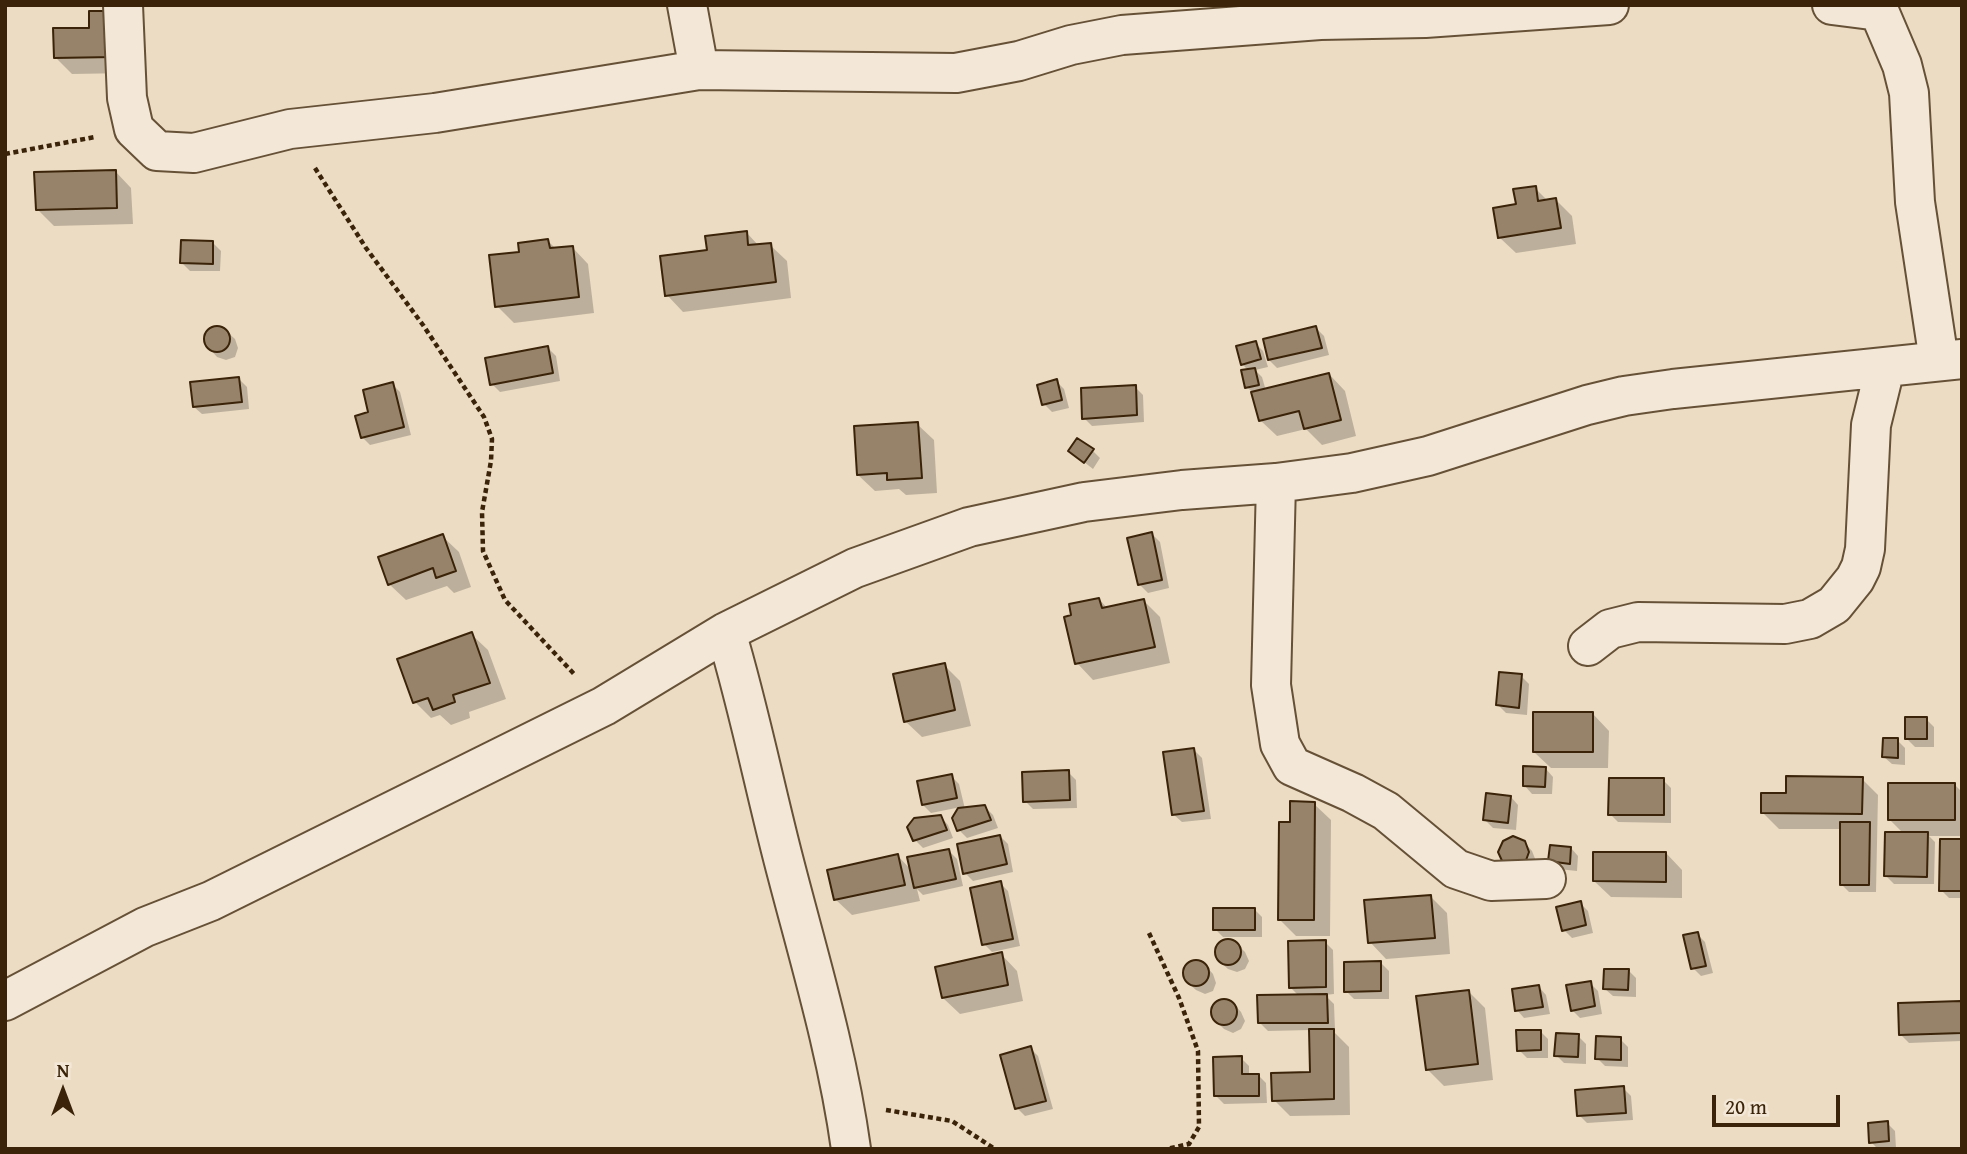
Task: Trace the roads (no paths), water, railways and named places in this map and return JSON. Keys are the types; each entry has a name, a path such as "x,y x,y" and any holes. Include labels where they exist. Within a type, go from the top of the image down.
{"street":[{"path":"123,5 127,98 134,129 157,151 194,153 290,129 435,113 699,69 956,73 1019,61 1071,45 1122,36 1320,20 1425,18 1609,5"},
{"path":"687,5 699,69"},
{"path":"5,1001 145,927 211,901 604,706 726,632 855,568 969,527 1084,502 1352,473 1428,456 1587,405 1624,396 1950,360 1915,202 1909,93 1902,65 1879,8 1832,5"},
{"path":"1588,646 1610,629 1638,622 1786,624 1810,619 1834,605 1855,579 1865,549 1871,425 1885,368"},
{"path":"1276,482 1271,685 1280,744 1292,766 1386,811 1456,869 1491,881 1546,878"},
{"path":"726,632 742,684 782,853 829,1026 845,1101 851,1149"}]}
